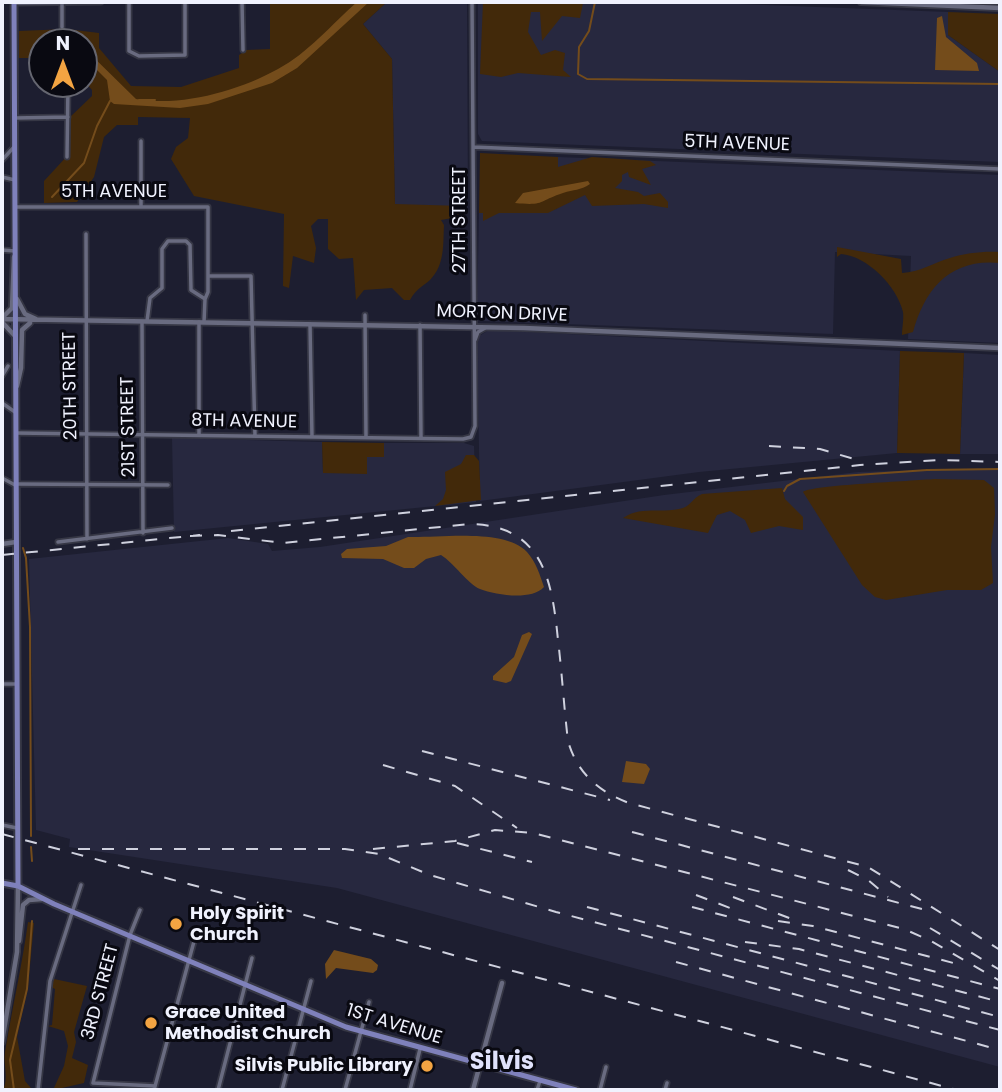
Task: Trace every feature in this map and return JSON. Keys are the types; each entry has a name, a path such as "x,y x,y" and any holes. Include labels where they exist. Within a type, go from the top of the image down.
{"main road":[{"path":"14,3 15,252 18,299 18,886"},
{"name":"1ST AVENUE","path":"2,883 18,886 43,899 360,1032 576,1090"}],"street":[{"path":"62,2 62,27"},
{"path":"14,3 101,2"},
{"path":"129,2 131,55 185,55 185,2"},
{"path":"242,2 243,50"},
{"name":"27TH STREET","path":"471,437 475,426 472,2"},
{"path":"861,2 1000,8"},
{"path":"67,157 68,98"},
{"path":"15,118 68,117"},
{"path":"141,141 141,206"},
{"path":"2,160 15,146"},
{"name":"5TH AVENUE","path":"473,147 1000,169"},
{"path":"2,177 15,180"},
{"name":"5TH AVENUE","path":"15,207 202,206 210,211 208,276"},
{"name":"20TH STREET","path":"86,234 87,539"},
{"path":"145,321 150,298 162,288 162,246 168,241 190,245 191,290 205,299"},
{"path":"2,250 15,252 12,309 2,319 12,330 16,340"},
{"path":"200,436 201,322 208,276 251,276 255,436"},
{"path":"18,299 24,314 39,320"},
{"path":"365,315 366,437"},
{"name":"MORTON DRIVE","path":"2,319 474,326 1000,348"},
{"path":"16,390 21,368 22,330 25,325 39,320"},
{"name":"21ST STREET","path":"143,533 145,321"},
{"path":"310,324 312,437"},
{"path":"419,325 421,438"},
{"path":"474,346 478,332 487,327"},
{"path":"2,376 8,366"},
{"path":"2,403 16,413"},
{"name":"8TH AVENUE","path":"16,433 471,437"},
{"path":"2,478 17,485 168,485"},
{"path":"58,542 172,528"},
{"path":"2,544 16,542"},
{"path":"2,684 17,684"},
{"path":"2,825 18,829"},
{"path":"38,1090 48,989 81,885"},
{"path":"17,952 18,886"},
{"path":"2,1042 23,905 29,900 43,899"},
{"name":"3RD STREET","path":"140,910 130,935 93,1083 154,1088"},
{"path":"154,1088 196,934"},
{"path":"218,1090 252,958"},
{"path":"282,1090 311,981"},
{"path":"473,1090 502,983"},
{"path":"345,1090 369,1002"},
{"path":"410,1090 420,1049"},
{"path":"600,1090 606,1068"},
{"path":"537,1090 540,1081"},
{"path":"665,1090 667,1083"}],"shaded area":[{"path":"270,2 387,2 363,24 392,59 395,204 463,206 464,216 441,220 444,225 444,240 438,268 410,300 404,300 392,288 364,290 356,300 353,258 339,259 328,249 328,219 318,219 311,226 316,248 314,263 293,256 289,288 283,286 284,214 194,196 171,159 176,147 188,138 190,118 138,117 138,125 117,125 104,137 94,177 77,202 44,203 44,181 68,155 69,118 90,98 98,98 98,33 99,48 131,86 181,87 239,68 239,55 246,50 270,49"},
{"path":"357,2 369,2 297,68 272,83 208,104 180,108 114,104 110,101 107,80 98,71 98,62 136,99 191,99 228,90 262,77 310,47"},
{"path":"387,2 467,2 468,208 395,209 392,59 363,24"},
{"path":"478,2 687,2 948,12 948,35 1000,72 1000,162 482,141 478,134"},
{"path":"483,2 583,3 580,18 562,16 542,41 540,12 531,12 528,32 541,55 555,50 565,53 563,70 571,77 518,73 501,77 480,74"},
{"path":"948,12 1000,14 1000,72 948,35"},
{"path":"942,16 946,37 977,63 979,71 935,70 937,18"},
{"path":"19,31 28,31 28,58 19,58"},
{"path":"480,153 558,157 558,167 592,157 650,161 656,165 642,169 651,185 629,177 628,172 622,175 622,181 615,188 638,192 644,196 660,193 668,202 668,208 644,204 592,206 585,195 548,213 499,213 483,221 483,213 479,213"},
{"path":"558,157 1000,175 1000,343 908,339 911,256 835,252 833,334 483,321 477,315 479,213 557,209"},
{"path":"588,181 590,184 583,188 541,202 515,203 523,193"},
{"path":"837,247 901,259 902,273 956,256 975,253 1000,252 1000,263 967,265 943,279 925,302 913,332 902,335 903,312 888,283 861,260 841,254 837,257"},
{"path":"489,330 900,351 897,453 699,472 480,501 477,346 479,336"},
{"path":"900,351 964,353 960,454 897,453"},
{"path":"964,353 1000,355 1000,454 960,454"},
{"path":"172,438 322,442 323,473 367,457 384,457 384,443 464,443 474,446 476,502 174,532"},
{"path":"322,442 384,443 384,457 367,457 367,474 323,473"},
{"path":"466,455 474,455 479,461 481,500 435,506 443,499 446,490 445,472 461,464"},
{"path":"1000,468 1000,1067 337,888 69,847 70,839 36,830 29,559 228,538 268,544 272,551 320,547 664,495 858,472"},
{"path":"934,479 984,480 994,488 995,514 991,547 993,583 981,590 947,590 886,600 875,597 862,585 803,492 843,485"},
{"path":"782,488 785,499 803,517 803,530 779,526 751,533 745,520 730,511 717,515 708,533 623,518 636,512 683,508 702,494"},
{"path":"408,537 488,537 517,545 533,560 544,587 531,594 522,595 504,595 480,589 441,555 426,559 414,568 404,568 383,559 342,558 341,554 347,549 386,546"},
{"path":"529,632 532,634 511,681 506,683 493,680 493,676 514,657 522,635"},
{"path":"626,761 646,764 650,769 644,784 622,782"},
{"path":"28,922 34,923 28,987 17,1037 25,1081 31,1088 3,1090 6,1081 5,1052"},
{"path":"334,950 371,959 378,965 377,970 373,973 336,968 326,979 325,964"},
{"path":"54,979 87,986 74,1032 76,1042 72,1058 88,1065 84,1083 53,1090 64,1066 68,1046 64,1031 48,1026 52,1025 55,989 51,987"}],"waterway":[{"path":"595,2 589,31 579,47 578,74 587,79 1000,84"},
{"path":"139,100 155,100"},
{"path":"52,197 84,163 97,126 110,101"},
{"path":"784,491 787,486 800,479 927,470 1000,469"},
{"path":"23,548 26,558 30,627 31,836"},
{"path":"31,847 32,861"},
{"path":"14,1090 10,1060 27,989 32,921"}],"railway":[{"path":"769,446 820,449 861,461"},
{"path":"231,531 860,465 941,460 1000,462"},
{"path":"190,536 218,535 283,543 469,524 494,527 513,534 528,545 547,577 555,618 568,741 583,772 599,787 629,803 868,867 1000,950"},
{"path":"2,555 200,535"},
{"path":"422,751 610,800"},
{"path":"383,765 455,786 517,828"},
{"path":"373,849 455,841 495,830 533,833 904,929 931,941 1000,981"},
{"path":"632,832 933,912"},
{"path":"2,834 957,1090"},
{"path":"457,843 532,862"},
{"path":"78,849 345,849 379,854 430,875 556,912 1000,1030"},
{"path":"848,870 868,880 888,897"},
{"path":"696,895 738,911"},
{"path":"733,897 792,919"},
{"path":"587,907 1000,1017"},
{"path":"692,907 1000,989"},
{"path":"778,921 813,926 961,965"},
{"path":"930,928 1000,970"},
{"path":"745,942 799,949 1000,1002"},
{"path":"676,962 1000,1050"}],"place":[{"name":"Holy Spirit Church","path":"176,924"},
{"name":"Grace United Methodist Church","path":"151,1023"},
{"name":"Silvis Public Library","path":"427,1066"}],"district":[{"name":"Silvis","path":"502,1063"}]}
